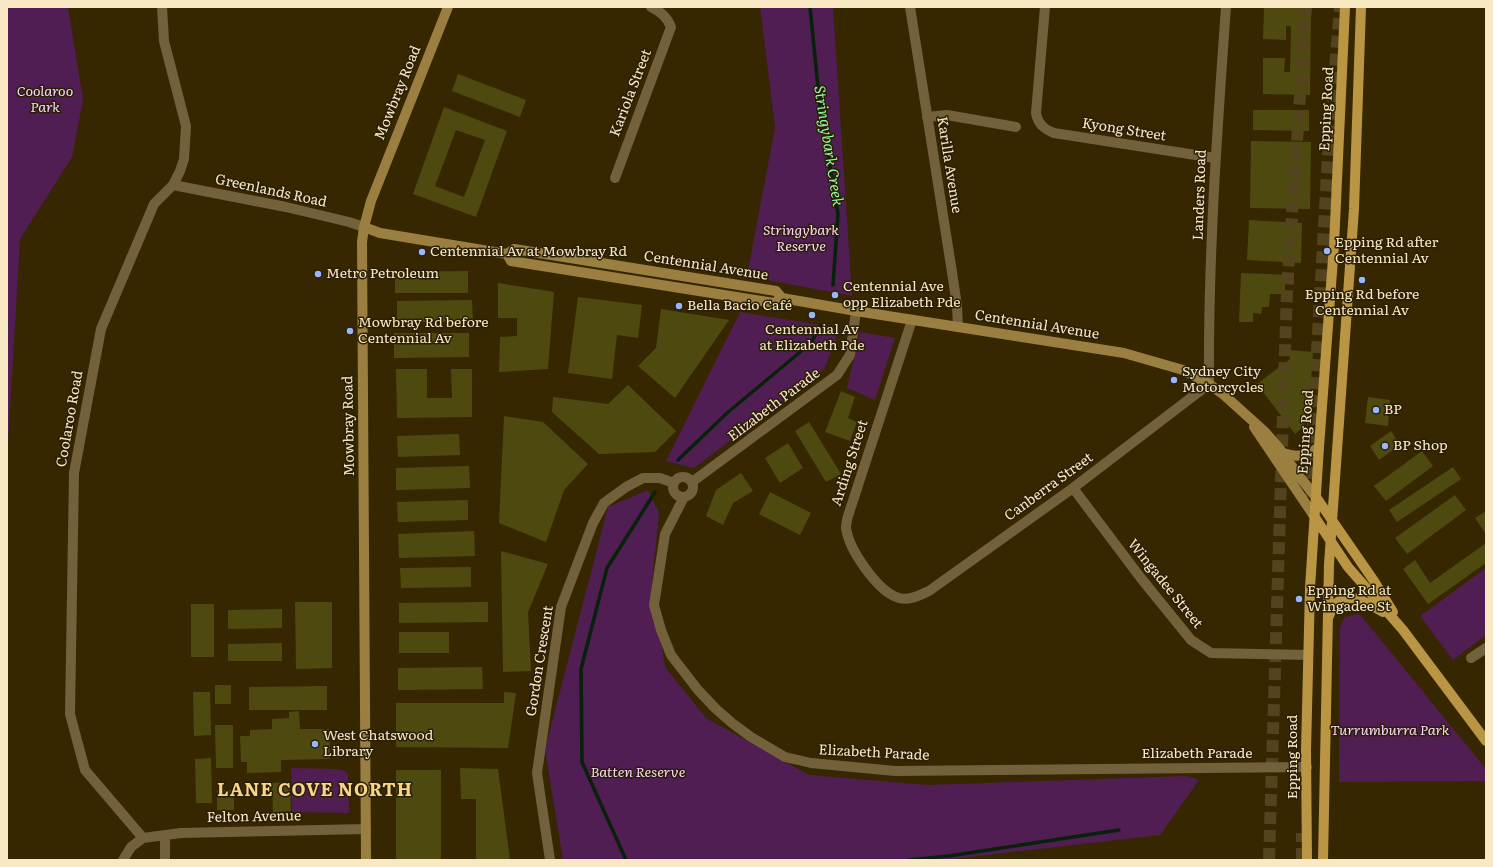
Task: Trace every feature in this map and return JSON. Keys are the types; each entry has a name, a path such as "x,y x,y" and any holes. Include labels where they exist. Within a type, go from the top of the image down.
{"main road":[{"name":"Mowbray Road","path":"366,860 361,319 362,247 364,227 370,201 448,7"},
{"name":"Epping Road","path":"1307,860 1308,655 1314,516 1334,237 1345,7"},
{"path":"1323,860 1329,564 1332,544 1332,522 1354,209 1361,7"},
{"name":"Centennial Avenue","path":"364,227 380,233 507,254 511,261 774,303 782,298 1124,353 1183,370 1209,384 1224,395 1264,432 1283,453 1316,497 1378,588 1402,630"},
{"name":"Centennial Avenue","path":"1247,417 1348,567 1402,630 1486,741"},
{"path":"1283,453 1293,456 1301,456 1318,447"},
{"path":"1328,619 1335,604 1350,598 1366,602 1389,616"}],"street":[{"name":"Coolaroo Road","path":"143,838 85,770 70,714 74,472 101,329 154,204 173,185 180,172 184,159 186,126 164,41 162,7"},
{"name":"Kariola Street","path":"614,178 671,27 668,18 658,10 651,7"},
{"name":"Karilla Avenue","path":"910,7 952,272 957,306 958,327"},
{"name":"Kyong Street","path":"1045,7 1037,116 1040,124 1054,133 1215,158"},
{"name":"Landers Road","path":"1209,384 1215,158 1226,7"},
{"path":"927,117 947,116 1016,127"},
{"name":"Greenlands Road","path":"173,185 286,208 349,222 364,227"},
{"name":"Elizabeth Parade","path":"692,482 837,375 850,355 856,311"},
{"name":"Arding Street","path":"900,599 888,593 875,580 856,555 846,528 848,516 912,320"},
{"name":"Canberra Street","path":"900,599 909,599 929,591 1073,488 1209,384"},
{"path":"683,477 688,479 692,482 692,492 689,496 679,496 675,493 674,483 683,477"},
{"name":"Gordon Crescent","path":"550,860 537,773 561,607 593,523 604,503 626,487 643,478 660,478 674,483"},
{"name":"Wingadee Street","path":"1073,488 1140,577 1191,640 1211,653 1308,655"},
{"name":"Elizabeth Parade","path":"684,497 665,534 654,605 661,630 671,655 698,690 715,708 732,723 786,757 811,763 895,771 1307,767"},
{"path":"1471,658 1486,648"},
{"name":"Felton Avenue","path":"143,838 185,832 366,829"},
{"path":"165,835 165,860"},
{"path":"123,860 131,847 143,838"}],"green space":[{"name":"Coolaroo Park","path":"7,7 68,7 83,100 72,157 20,239 7,462"},
{"name":"Stringybark Reserve","path":"760,7 833,7 852,296 747,276 775,127"},
{"path":"740,312 834,327 836,340 824,369 694,468 666,461"},
{"path":"860,332 895,338 875,400 847,388"},
{"name":"Batten Reserve","path":"648,490 659,513 652,582 665,667 706,718 809,775 927,785 1186,776 1199,780 1160,835 943,860 563,860 545,749 608,507"},
{"path":"1486,568 1486,635 1453,660 1420,616"},
{"name":"Turrumburra Park","path":"1358,614 1363,618 1486,769 1486,781 1339,782 1340,627 1345,617"},
{"path":"291,768 343,770 348,774 349,813 292,812"}],"building":[{"path":"1264,7 1311,7 1310,95 1263,94 1263,58 1285,58 1284,72 1290,72 1291,26 1286,26 1286,40 1263,39"},
{"path":"458,74 526,100 520,117 452,91"},
{"path":"444,107 507,131 476,217 413,194","holes":["456,130 485,140 464,197 435,186"]},
{"path":"1253,110 1309,110 1309,131 1253,130"},
{"path":"1251,141 1311,142 1310,209 1250,208"},
{"path":"1249,220 1302,223 1301,263 1247,260"},
{"path":"468,271 468,293 395,293 395,272"},
{"path":"1241,273 1294,275 1294,284 1285,284 1285,294 1270,294 1269,307 1262,307 1261,314 1253,313 1253,322 1239,322"},
{"path":"498,283 554,292 548,369 499,372 500,337 517,336 517,318 498,318"},
{"path":"578,297 642,305 638,338 617,335 612,379 568,373"},
{"path":"472,300 473,322 397,322 397,301"},
{"path":"661,309 729,320 675,398 638,366 656,348"},
{"path":"394,333 469,333 469,357 394,358"},
{"path":"1290,350 1313,352 1309,409 1303,427 1295,434 1257,384 1290,359"},
{"path":"396,369 427,369 427,398 452,398 451,369 472,369 472,417 397,418"},
{"path":"628,385 676,431 655,452 599,454 552,412 553,397 608,404"},
{"path":"841,391 855,397 848,418 857,422 850,441 825,432"},
{"path":"1368,397 1390,400 1388,426 1365,423"},
{"path":"504,416 543,422 588,464 564,490 546,542 499,523"},
{"path":"809,422 841,474 826,482 795,431"},
{"name":"BP Shop","path":"1391,431 1400,445 1379,460 1370,446"},
{"path":"459,434 460,455 398,457 397,436"},
{"path":"788,443 803,468 780,483 765,458"},
{"path":"1422,451 1433,466 1386,501 1374,486"},
{"path":"469,466 470,488 396,490 396,468"},
{"path":"1453,467 1461,479 1397,522 1389,510"},
{"path":"741,473 753,491 733,503 723,525 706,516 716,490"},
{"path":"770,492 811,513 800,535 759,514"},
{"path":"1455,495 1466,510 1407,554 1395,538"},
{"path":"468,500 468,520 398,522 397,502"},
{"path":"1486,511 1486,534 1475,518"},
{"path":"474,531 475,556 399,558 398,534"},
{"path":"1486,543 1486,563 1428,604 1403,569 1415,560 1430,583"},
{"path":"501,551 548,564 528,612 531,671 503,672"},
{"path":"471,567 471,587 401,588 400,568"},
{"path":"295,602 332,602 332,668 296,669"},
{"path":"488,602 488,622 399,623 399,603"},
{"path":"191,604 214,604 214,657 191,657"},
{"path":"282,609 282,628 228,629 228,610"},
{"path":"399,632 449,632 449,653 399,653"},
{"path":"282,643 282,661 228,661 228,644"},
{"path":"482,667 483,689 398,690 398,668"},
{"path":"215,685 231,685 231,704 215,704"},
{"path":"327,686 327,710 249,710 249,687"},
{"path":"193,692 210,692 211,735 194,736"},
{"path":"504,692 516,693 508,748 396,747 396,703 504,703"},
{"path":"299,711 300,729 329,729 330,759 281,760 281,772 247,773 247,762 241,762 240,736 250,736 250,730 272,729 272,719 289,718 289,712"},
{"path":"215,725 233,725 233,768 216,768"},
{"path":"211,758 212,803 196,803 195,759"},
{"path":"460,768 498,769 510,860 476,860 476,799 461,799"},
{"path":"396,770 441,770 441,860 396,860"},
{"path":"290,782 291,811 273,812 272,783"},
{"path":"217,790 234,790 234,810 217,810"}],"waterway":[{"name":"Stringybark Creek","path":"810,7 820,107 838,214 833,285"},
{"name":"Stringybark Creek","path":"678,460 727,413 811,343 821,325"},
{"name":"Stringybark Creek","path":"626,860 582,762 581,669 607,568 655,492"},
{"path":"909,860 949,856 1119,830"}],"tunnel":[{"path":"1269,860 1287,289 1306,7"},
{"path":"1311,497 1313,423 1328,156 1340,7"},
{"path":"1302,833 1302,860"}],"place":[{"name":"Epping Rd after Centennial Av","path":"1327,251"},
{"name":"Centennial Av at Mowbray Rd","path":"422,252"},
{"name":"Metro Petroleum","path":"318,274"},
{"name":"Epping Rd before Centennial Av","path":"1362,280"},
{"name":"Centennial Ave opp Elizabeth Pde","path":"835,295"},
{"name":"Bella Bacio Café","path":"679,306"},
{"name":"Centennial Av at Elizabeth Pde","path":"812,315"},
{"name":"Mowbray Rd before Centennial Av","path":"350,331"},
{"name":"Sydney City Motorcycles","path":"1174,380"},
{"name":"BP","path":"1376,410"},
{"name":"BP Shop","path":"1385,446"},
{"name":"Epping Rd at Wingadee St","path":"1299,599"},
{"name":"West Chatswood Library","path":"315,744"}],"district":[{"name":"LANE COVE NORTH","path":"315,791"}]}
